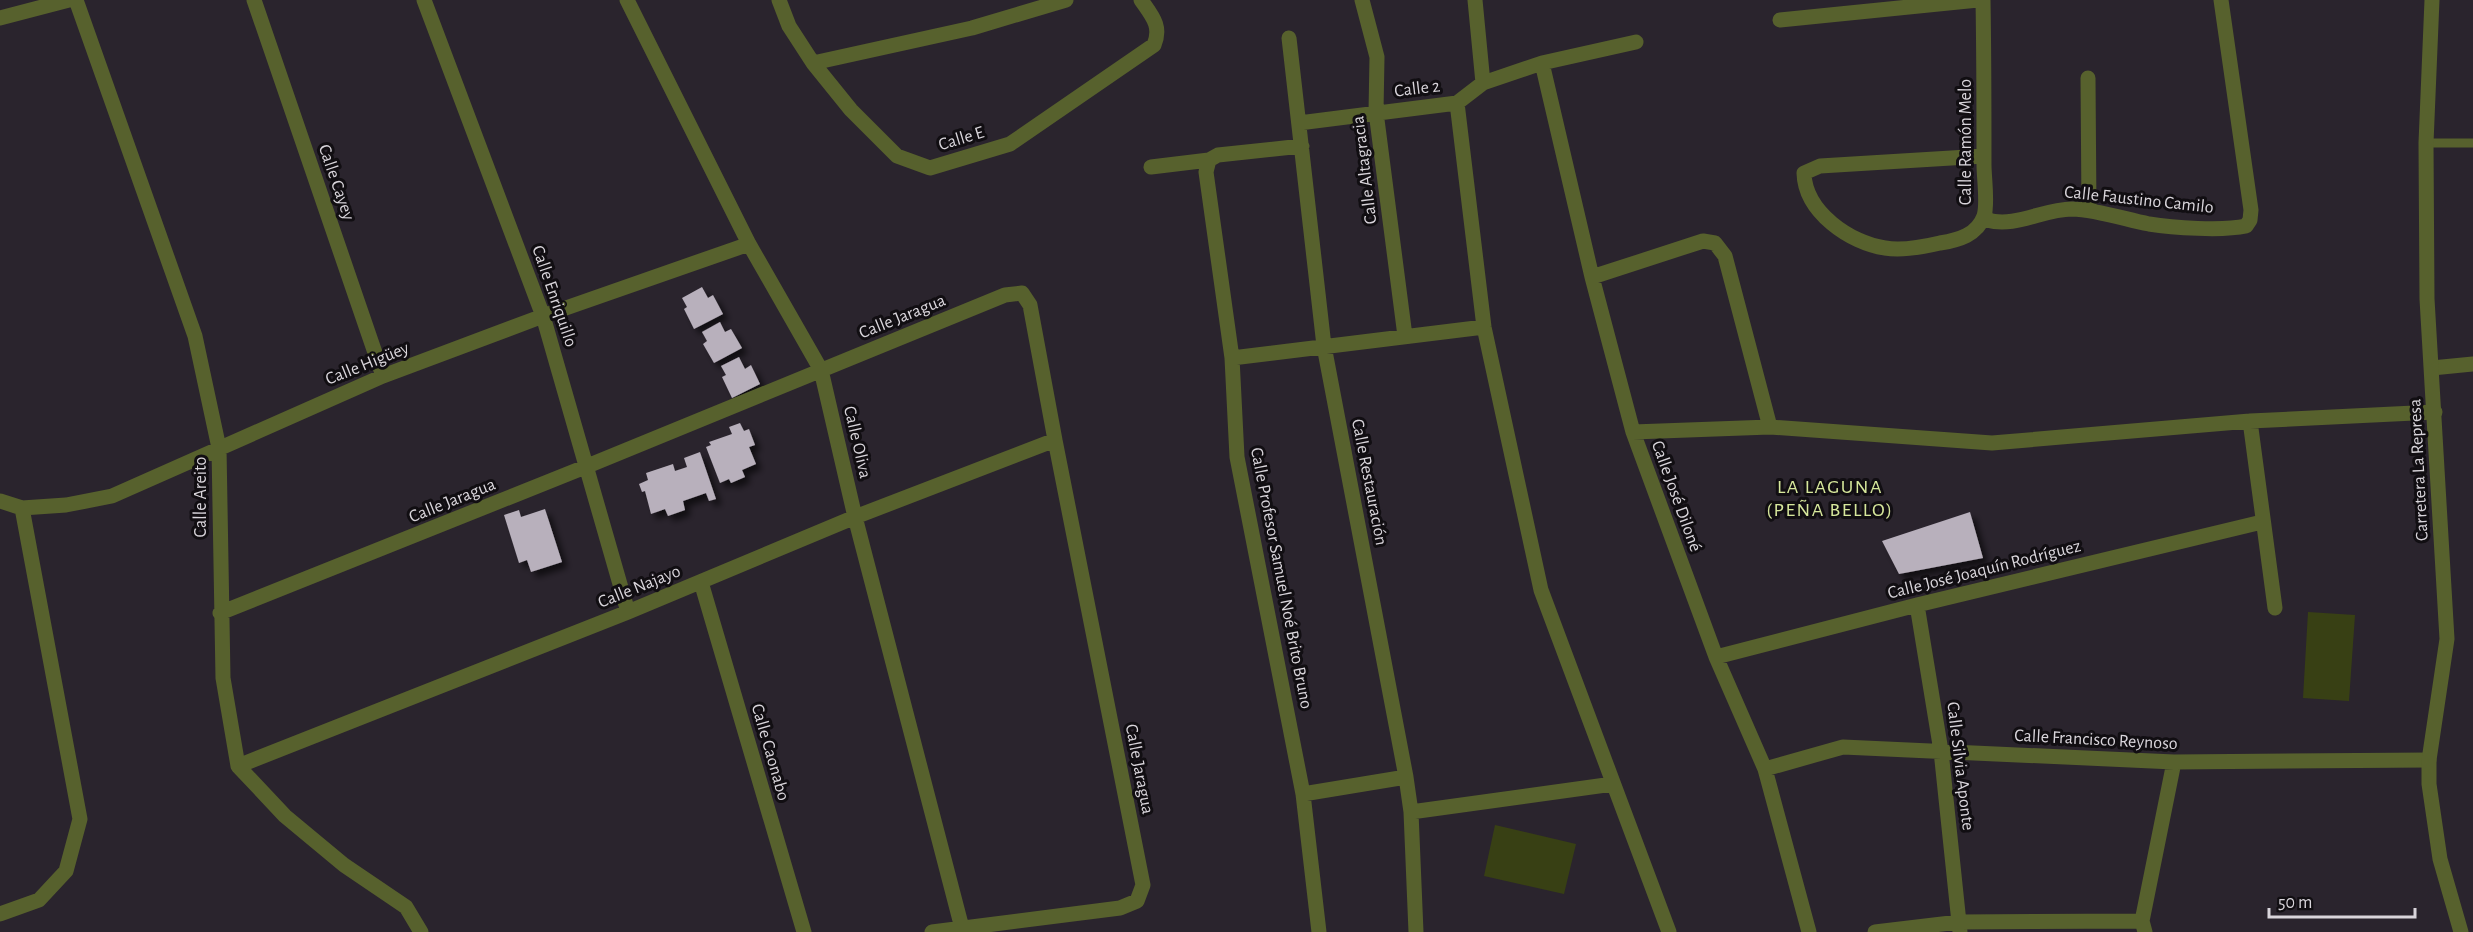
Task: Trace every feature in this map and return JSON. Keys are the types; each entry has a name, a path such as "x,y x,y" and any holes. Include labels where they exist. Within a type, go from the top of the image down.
{"street":[{"path":"0,18 69,0"},
{"name":"Calle Areito","path":"76,0 195,336 219,448 220,613 223,678 238,766"},
{"name":"Calle Cayey","path":"254,0 382,376"},
{"name":"Calle Enriquillo","path":"424,0 543,316 628,612"},
{"name":"Calle Oliva","path":"627,0 749,244 821,370 855,517 962,928"},
{"name":"Calle E","path":"779,0 789,26 813,63 851,110 897,156 930,168 1010,144 1154,45 1158,35 1157,22 1141,0"},
{"path":"813,63 972,28 1066,0"},
{"name":"Calle Altagracia","path":"1362,0 1377,57 1376,112 1405,336"},
{"path":"1474,0 1483,83"},
{"path":"1780,20 1978,0"},
{"name":"Calle Ramón Melo","path":"1983,0 1984,156 1984,214 1975,231 1959,239 1910,248 1886,248 1860,241 1823,216 1804,184 1804,173 1820,166 1984,156"},
{"name":"Calle Faustino Camilo","path":"1984,214 1987,220 2007,224 2058,209 2089,211 2152,224 2246,226 2250,220 2250,210 2221,0"},
{"name":"Carretera La Represa","path":"2432,0 2426,143 2427,299 2447,639 2429,760 2428,784 2440,859 2462,932"},
{"name":"Calle Restauración","path":"1289,38 1324,346 1411,812 1416,932"},
{"name":"Calle 2","path":"1299,123 1457,103 1483,83 1542,63 1635,42"},
{"name":"Calle José Diloné","path":"1542,63 1592,277 1633,432 1716,657 1765,769 1809,932"},
{"path":"2088,78 2089,211"},
{"path":"1457,103 1484,327 1541,590 1669,932"},
{"path":"1151,167 1209,160 1218,155 1302,146"},
{"name":"Calle Profesor Samuel Noé Brito Bruno","path":"1209,160 1206,172 1232,358 1237,457 1303,794 1319,932"},
{"path":"1592,277 1703,241 1715,243 1725,256 1770,427"},
{"name":"Calle Higüey","path":"0,501 22,508 66,505 112,496 382,376 543,316 749,244"},
{"name":"Calle Jaragua","path":"220,613 585,468 1005,295 1022,293 1030,305 1143,885 1137,901 1120,908 962,928"},
{"path":"1232,358 1484,327"},
{"path":"2432,368 2473,364"},
{"path":"1633,432 1770,427 1992,443 2250,421 2435,412"},
{"path":"2250,421 2275,608"},
{"name":"Calle Najayo","path":"238,766 628,612 855,517 1055,440"},
{"path":"0,914 39,900 66,871 80,819 22,508"},
{"name":"Calle José Joaquín Rodríguez","path":"1716,657 1917,605 2262,522"},
{"name":"Calle Caonabo","path":"701,582 804,932"},
{"name":"Calle Silvia Aponte","path":"1917,605 1941,751 1960,927"},
{"name":"Calle Francisco Reynoso","path":"1765,769 1844,747 2174,762 2429,760"},
{"path":"1875,932 1960,927 2143,926 2174,762"},
{"path":"238,766 285,816 344,865 406,907 421,932"},
{"path":"1303,794 1406,777"},
{"path":"1411,812 1613,784"},
{"path":"932,932 962,928"}],"lane":[{"path":"2426,143 2473,143"}],"green space":[{"path":"2308,612 2355,615 2349,701 2303,698"},
{"path":"1495,825 1576,844 1564,894 1484,876"}],"building":[{"path":"702,287 708,298 713,295 723,314 694,329 684,309 687,307 682,298"},
{"path":"720,322 725,332 731,329 742,348 714,363 703,344 707,341 702,332"},
{"path":"739,357 745,369 751,365 760,384 732,398 722,377 726,375 721,366"},
{"path":"740,423 744,431 749,429 755,445 749,447 756,464 742,470 745,477 731,483 729,479 720,483 706,447 711,445 709,442 732,434 729,427"},
{"path":"700,452 716,499 709,501 706,493 683,501 685,510 668,516 665,509 651,514 645,491 642,492 639,484 648,480 646,473 673,464 675,471 687,467 684,458"},
{"path":"545,509 562,562 531,572 527,560 519,563 504,515 519,510 521,517"},
{"path":"1970,512 1983,558 1899,574 1882,541"}],"district":[{"name":"LA LAGUNA (PEÑA BELLO)","path":"1830,498"}]}
